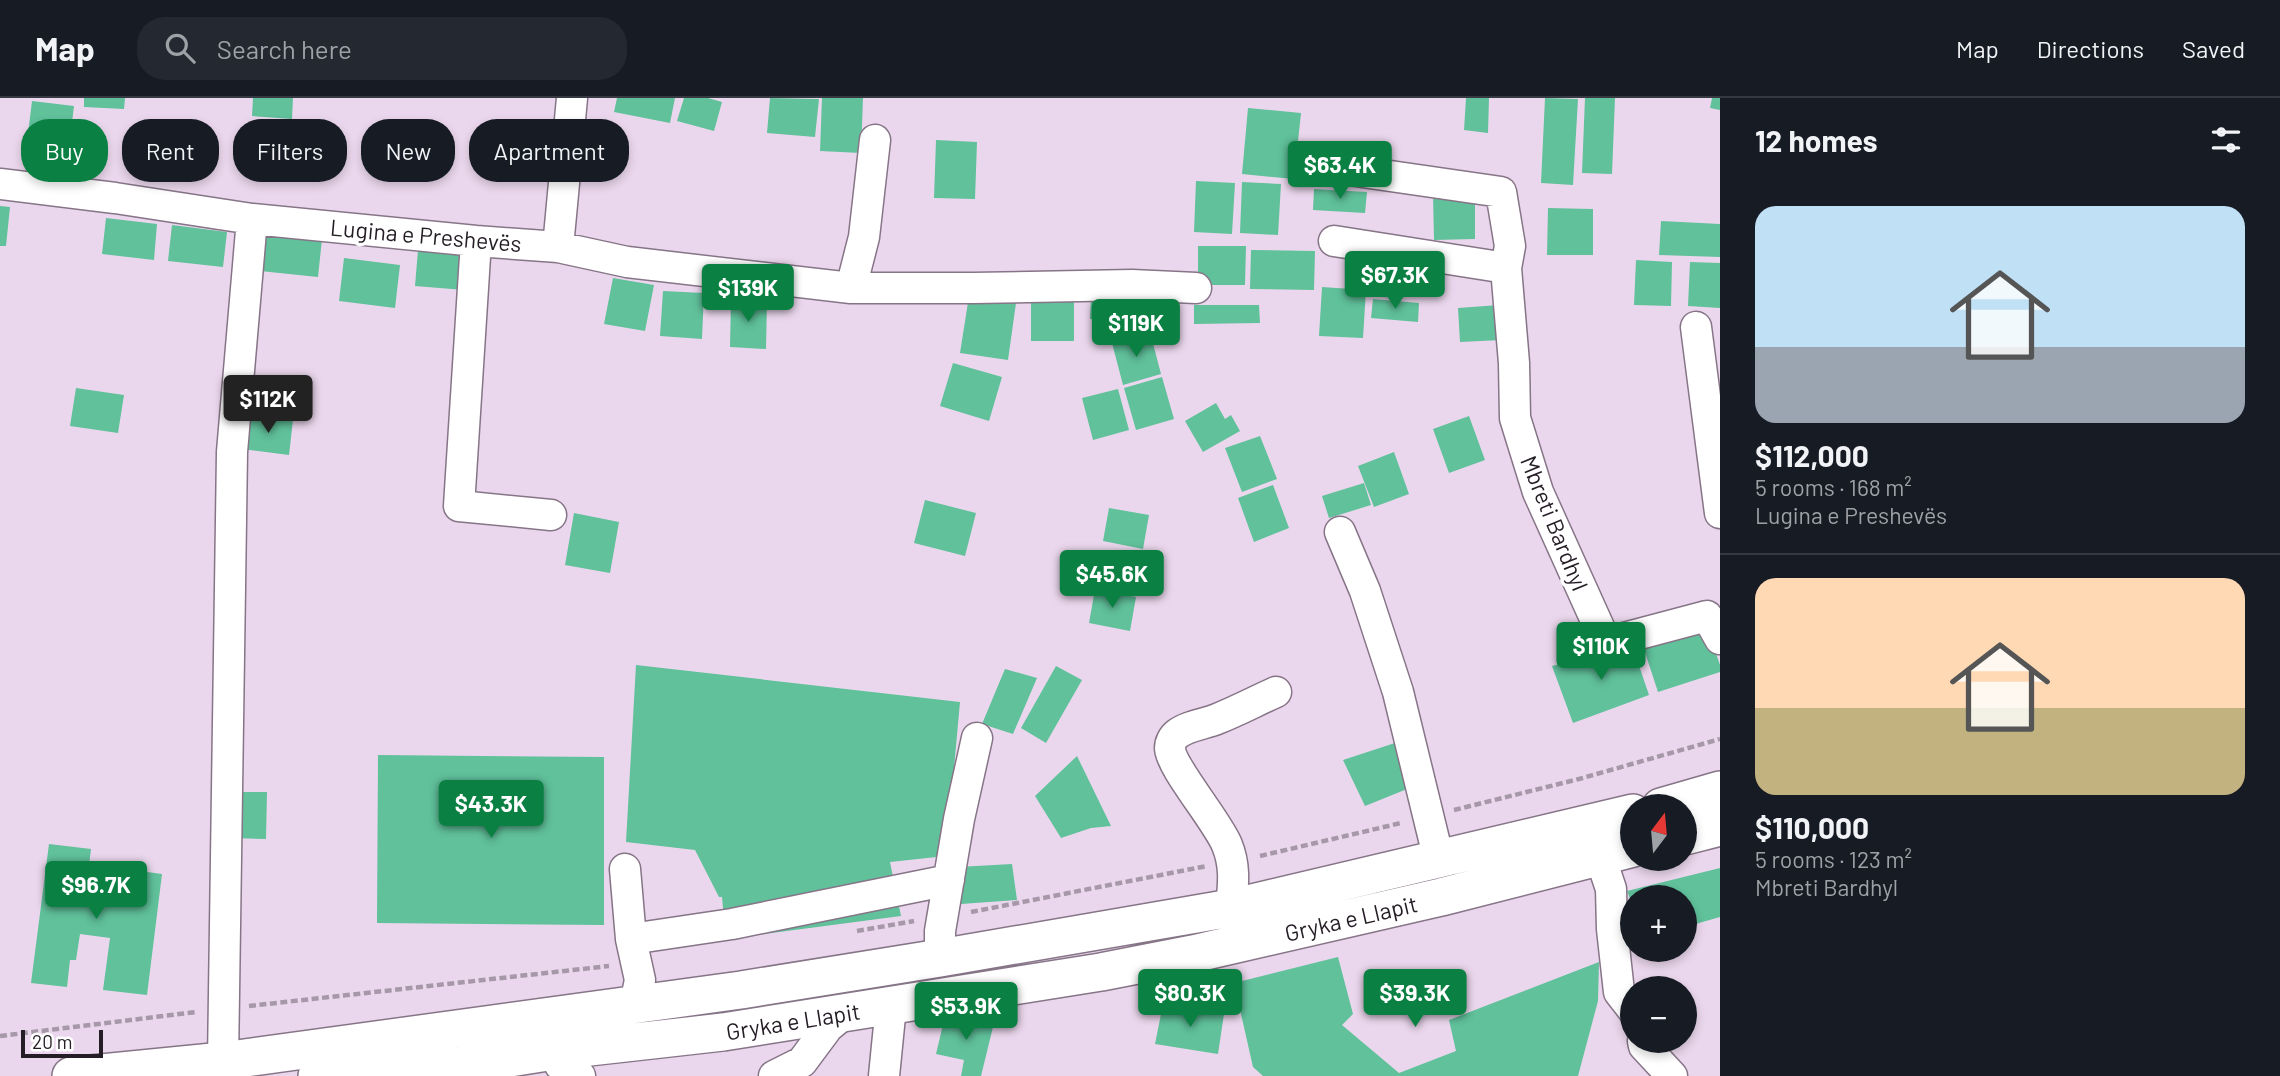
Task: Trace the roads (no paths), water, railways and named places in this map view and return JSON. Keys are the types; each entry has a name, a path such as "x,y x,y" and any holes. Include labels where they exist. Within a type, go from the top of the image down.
{"main road":[{"path":"1698,796 1720,790"},
{"name":"Gryka e Llapit","path":"71,1076 223,1061 741,990 940,958 1231,908 1620,816"},
{"path":"1698,833 1720,827"},
{"name":"Gryka e Llapit","path":"317,1076 459,1066 554,1051 723,1032 1101,972 1193,954 1441,897 1617,852"}],"street":[{"path":"558,247 572,98"},
{"path":"851,288 864,237 875,140"},
{"name":"Mbreti Bardhyl","path":"1321,166 1502,192 1510,246 1506,268 1514,363 1515,418 1538,492 1607,645 1707,616 1720,639"},
{"name":"Lugina e Preshevës","path":"0,184 252,219 558,247 627,262 851,288 1132,285 1196,288"},
{"path":"223,1061 232,452 252,219"},
{"path":"476,241 459,506 551,515"},
{"path":"1334,241 1506,268"},
{"path":"1696,327 1720,513"},
{"path":"1340,532 1365,591 1398,692 1439,860"},
{"path":"1231,908 1235,870 1227,845 1213,818 1193,792 1170,748 1172,739 1178,733 1217,719 1276,692"},
{"path":"940,958 940,931 959,819 977,738"},
{"path":"1617,852 1611,889 1612,929 1620,993"},
{"path":"625,869 631,939 640,979 635,1004"},
{"path":"631,939 732,924 949,880"},
{"path":"884,1076 890,1016 898,1003"},
{"path":"774,1076 802,1062 828,1027 845,1013"},
{"path":"554,1051 560,1065 580,1076"},
{"path":"1651,1053 1672,1076"}]}
